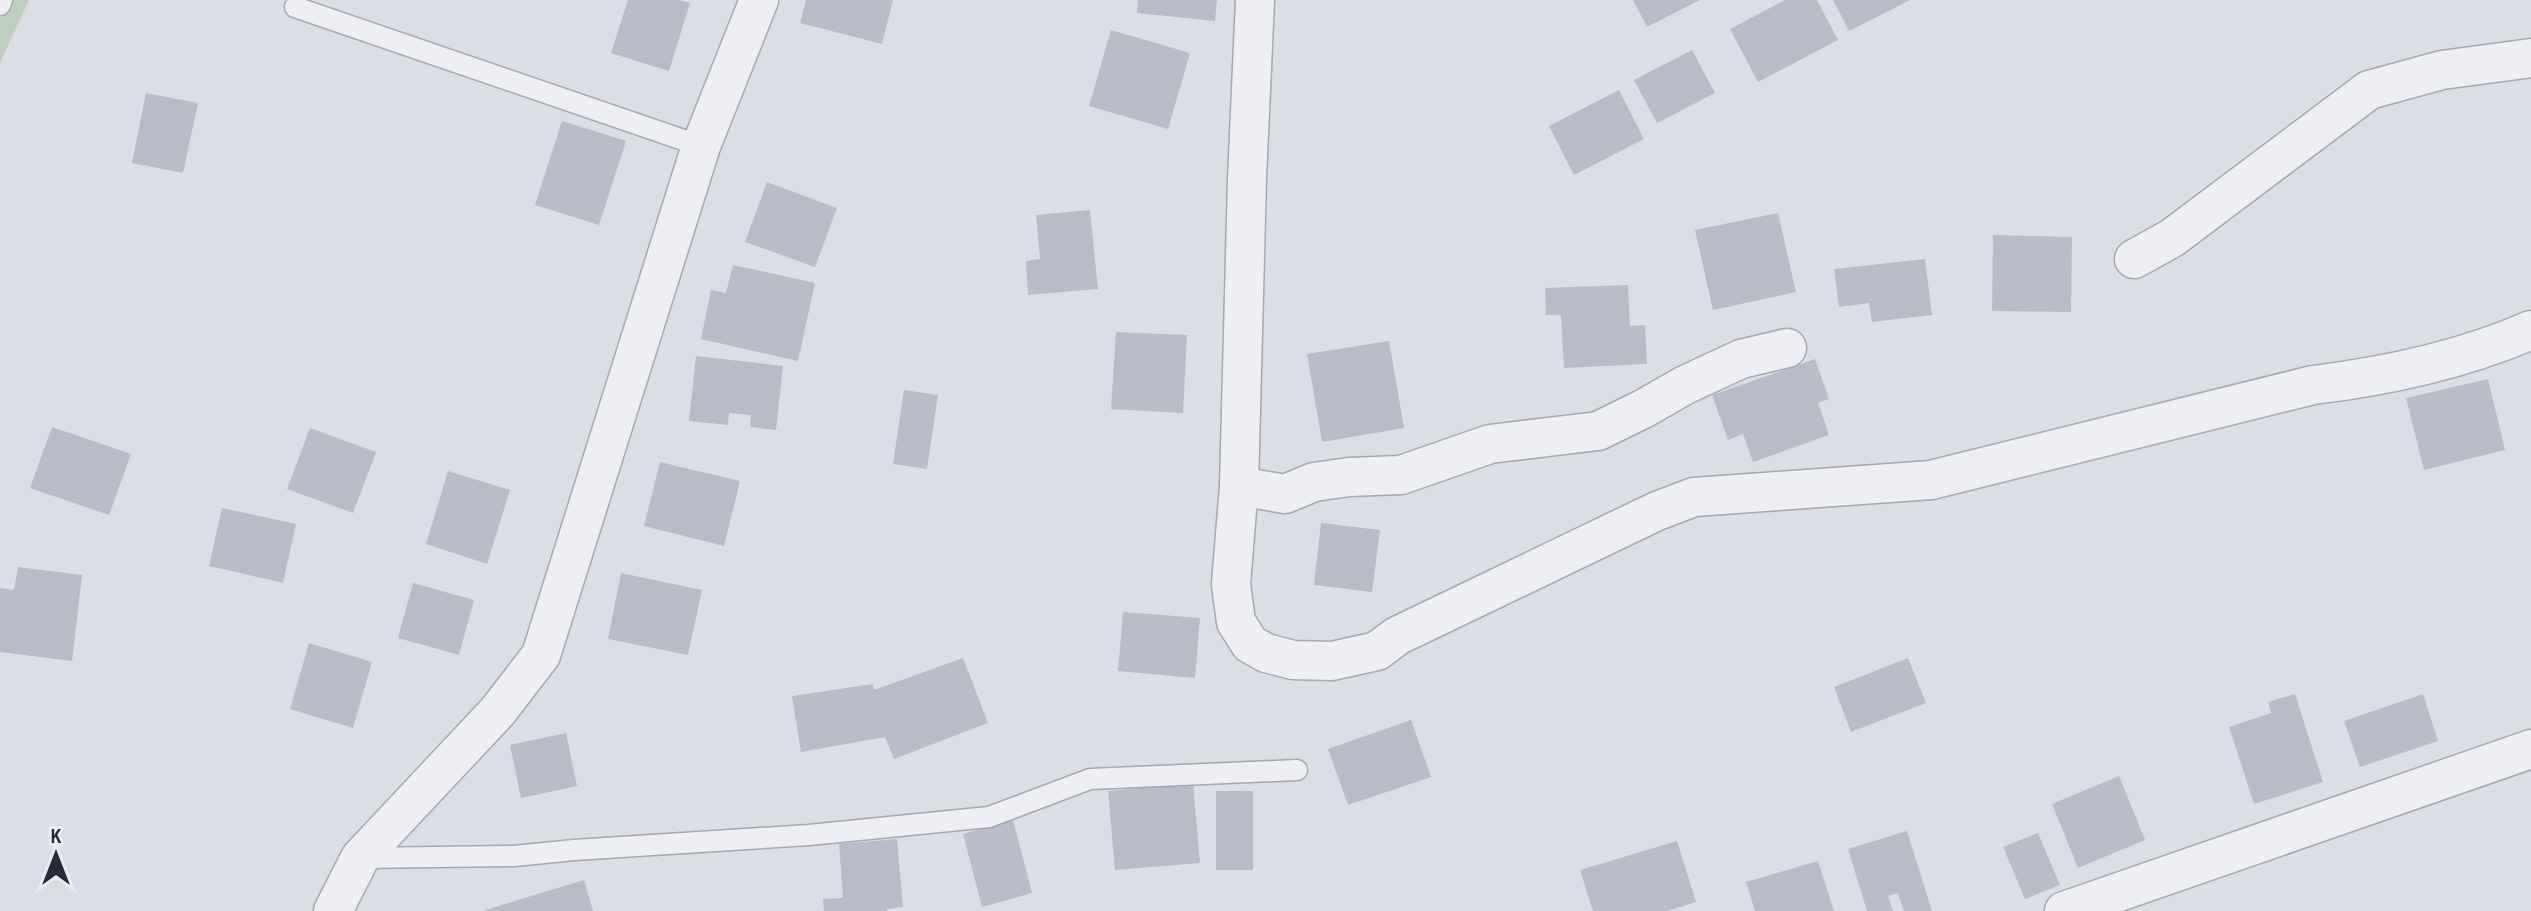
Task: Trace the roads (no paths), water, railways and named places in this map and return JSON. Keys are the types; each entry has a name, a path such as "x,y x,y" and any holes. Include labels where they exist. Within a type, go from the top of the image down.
{"street":[{"path":"333,911 360,858 498,711 541,655 701,146 759,0"},
{"path":"1255,0 1239,486 1231,584 1236,622 1250,644 1266,653 1293,660 1332,661 1377,651 1397,636 1657,511 1694,497 1931,480 2313,385 2439,363 2531,330"},
{"path":"2134,259 2172,238 2369,90 2442,70 2531,58"},
{"path":"1239,486 1285,494 1314,482 1401,475 1490,444 1598,431 1741,359 1787,348"},
{"path":"2064,911 2531,749"}],"lane":[{"path":"295,7 701,146"},
{"path":"360,858 514,856 824,834 989,817 1090,779 1297,770"}]}
